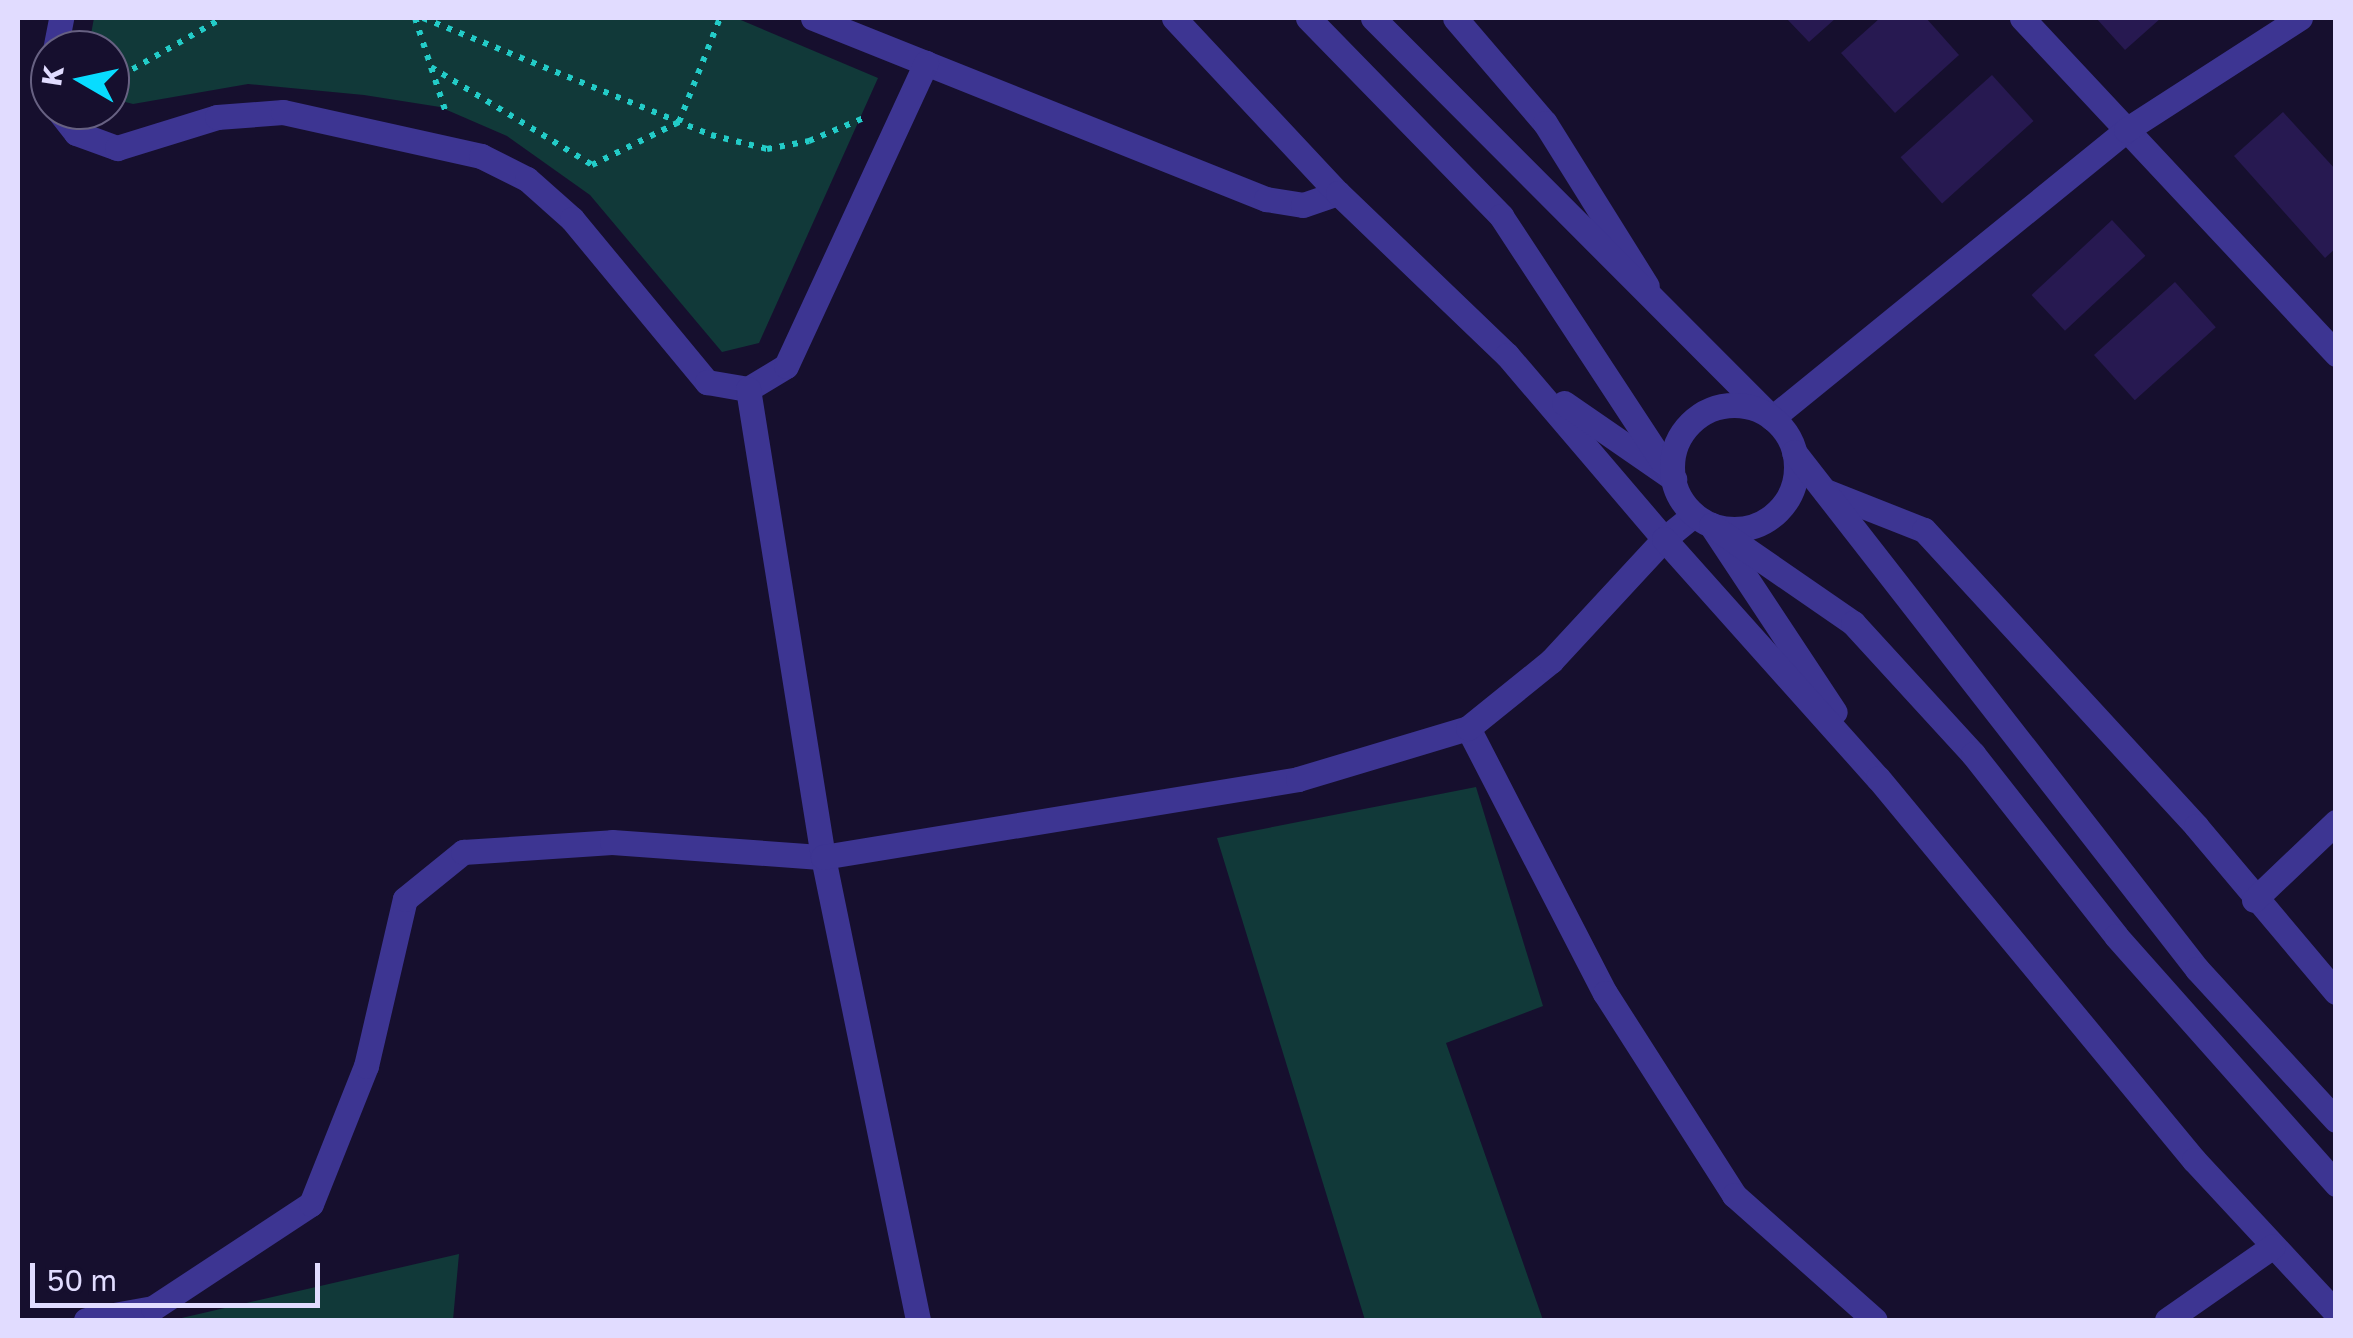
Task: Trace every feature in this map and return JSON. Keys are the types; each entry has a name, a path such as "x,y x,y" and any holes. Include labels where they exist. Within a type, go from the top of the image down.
{"street":[{"path":"813,18 1266,199 1302,205 1338,193"},
{"path":"1174,18 1338,193 1507,355 1594,430 1674,479"},
{"path":"1308,18 1500,216 1878,778"},
{"path":"1372,18 1772,418 1794,452 2197,969 2336,1120"},
{"path":"1455,18 1545,123 1658,302"},
{"path":"2022,18 2336,354"},
{"path":"1772,418 2126,130 2300,18"},
{"path":"78,130 88,140 117,148 217,117 283,112 457,147 504,166 550,198 707,382 748,389 786,366 926,63"},
{"path":"1507,355 1878,778 2194,1160 2336,1313"},
{"path":"748,389 822,857 918,1320"},
{"path":"1674,479 1680,438 1711,410 1753,408 1772,418"},
{"path":"86,1320 153,1308 311,1204 366,1066 405,899 462,852 612,842 822,857 1298,779 1468,728 1551,661 1664,538 1702,520 1749,528 1782,507 1796,471 1794,452"},
{"path":"1825,491 1924,530 2196,826 2254,900 2336,992"},
{"path":"1702,520 1852,622 1973,754 2116,936 2336,1184"},
{"path":"1468,728 1605,993 1734,1195 1875,1320"},
{"path":"2254,900 2336,822"},
{"path":"2167,1320 2274,1246"}],"path":[{"path":"130,71 222,18"},
{"path":"414,18 457,147"},
{"path":"423,18 679,122 767,149 809,141 908,102"},
{"path":"431,67 592,165 679,122 720,18"}],"green space":[{"path":"94,18 736,18 878,78 759,343 722,352 590,195 507,136 440,107 248,84 133,104 130,30 92,30"},
{"path":"1476,787 1543,1006 1446,1043 1543,1320 1365,1320 1217,838"},
{"path":"459,1254 453,1320 173,1320"}],"building":[{"path":"1786,18 1836,18 1809,42"},
{"path":"1880,18 1926,18 1959,55 1895,113 1841,53"},
{"path":"2096,18 2161,18 2125,50"},
{"path":"1992,75 2033,121 1942,203 1901,157"},
{"path":"2283,112 2336,170 2336,248 2325,258 2234,156"},
{"path":"2112,220 2145,256 2065,331 2032,295"},
{"path":"2175,282 2216,327 2135,400 2094,355"}]}
